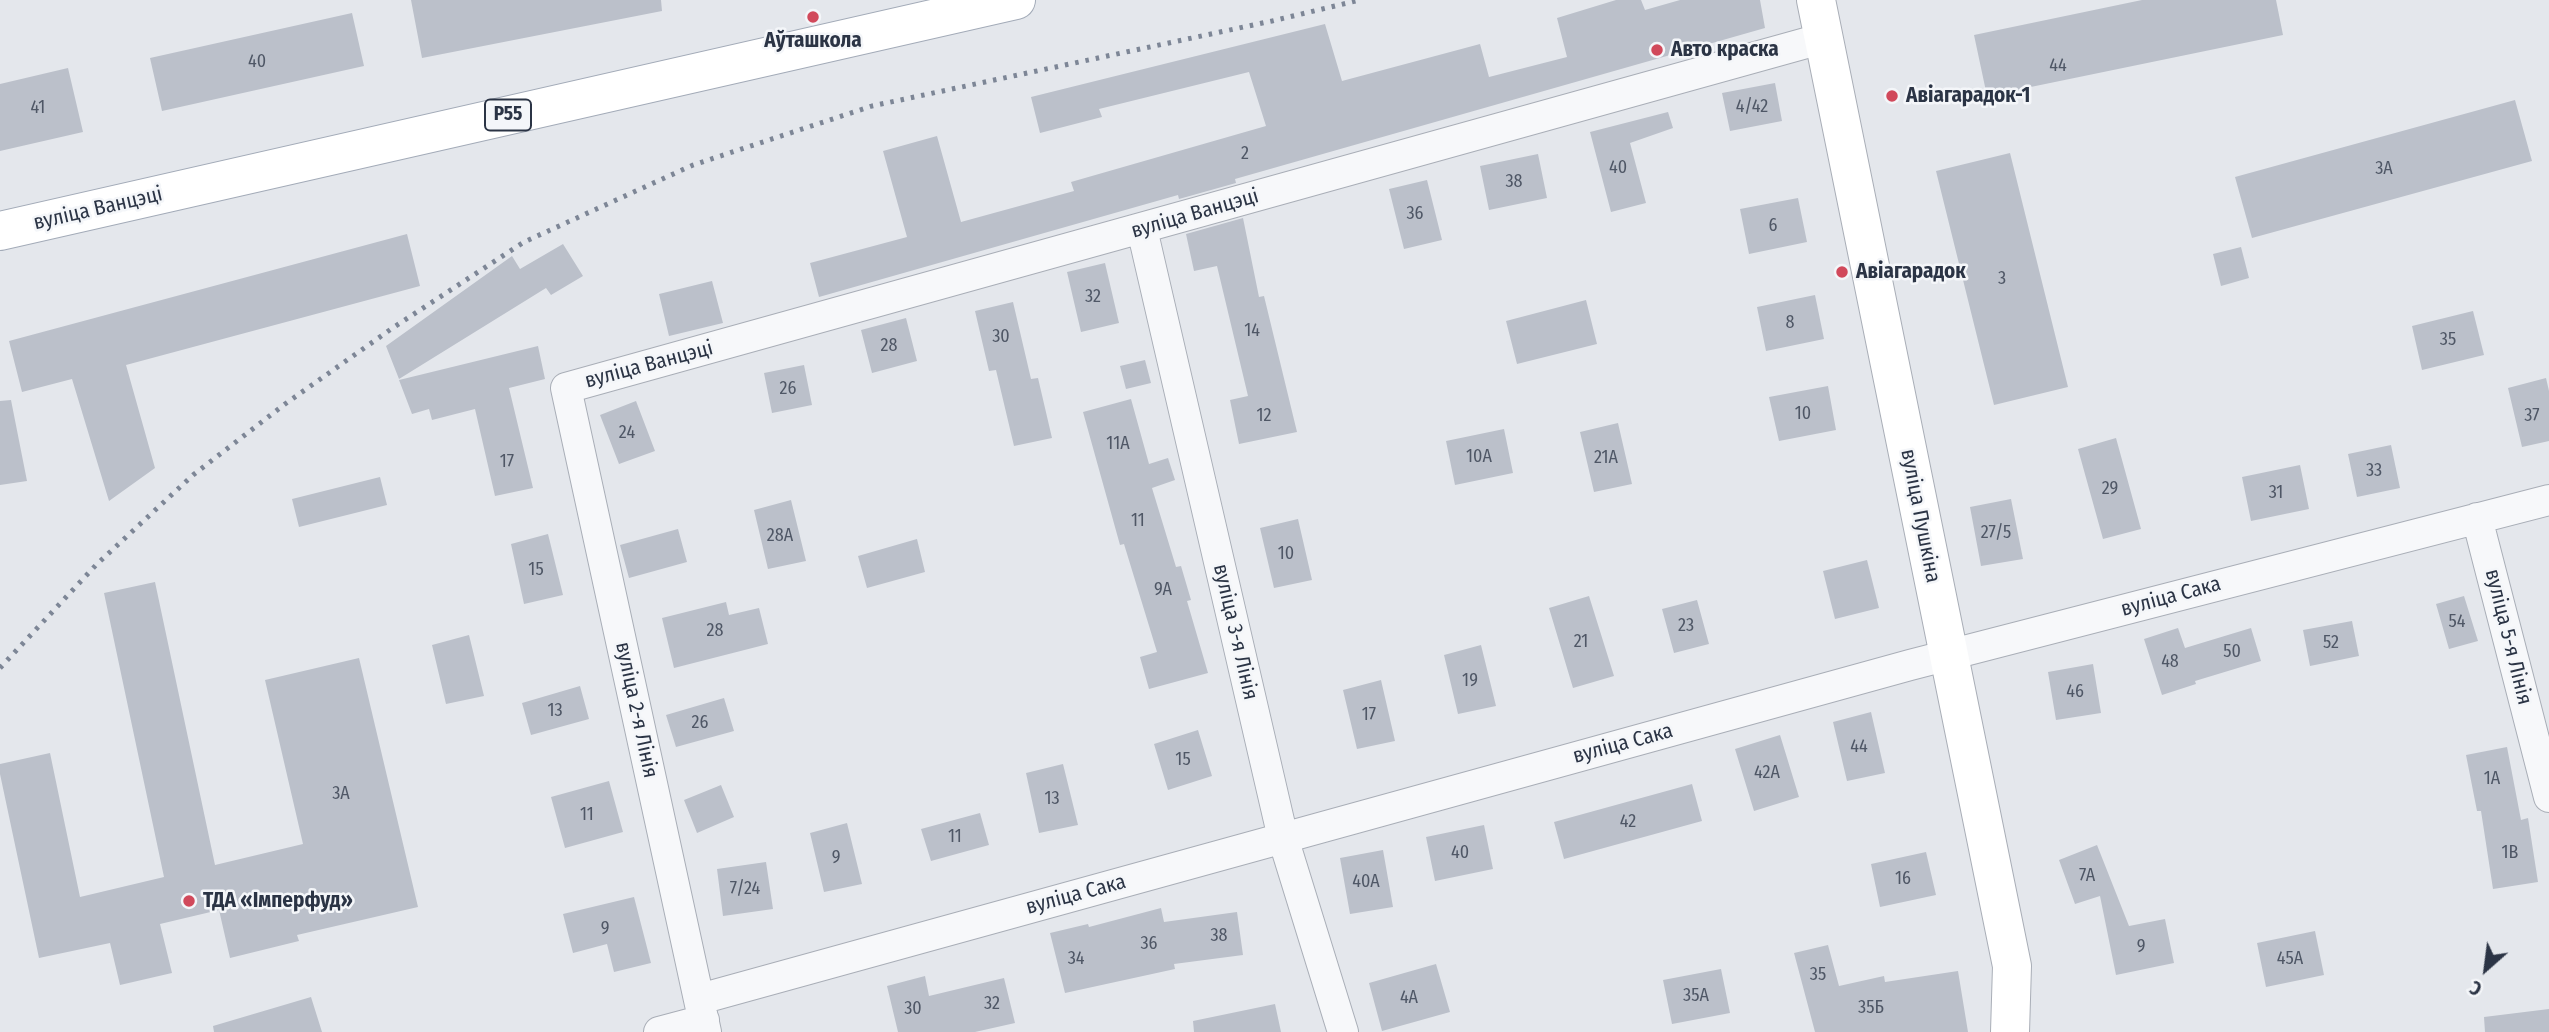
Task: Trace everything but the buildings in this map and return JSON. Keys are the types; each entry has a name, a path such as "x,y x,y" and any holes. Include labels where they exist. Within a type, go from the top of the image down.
{"main road":[{"name":"вуліца Ванцэці","path":"0,232 1016,0"},
{"name":"вуліца Пушкіна","path":"1816,0 2012,966 2010,1032"}],"street":[{"name":"вуліца Ванцэці","path":"566,388 1824,38"},
{"name":"вуліца 3-я Лінія","path":"1142,229 1283,838 1343,1032"},
{"name":"вуліца 2-я Лінія","path":"566,388 703,1017"},
{"name":"вуліца Сака","path":"659,1032 1283,838 1948,656 2549,500"},
{"name":"вуліца 5-я Лінія","path":"2477,518 2549,797"}],"railway":[{"path":"0,668 96,565 193,475 285,404 394,327 524,242 693,165 872,106 1360,0"}],"place":[{"name":"Аўташкола","path":"813,17"},
{"name":"Авто краска","path":"1657,50"},
{"name":"Авіагарадок-1","path":"1892,96"},
{"name":"Авіагарадок","path":"1842,272"},
{"name":"ТДА «Імперфуд»","path":"189,901"}]}
